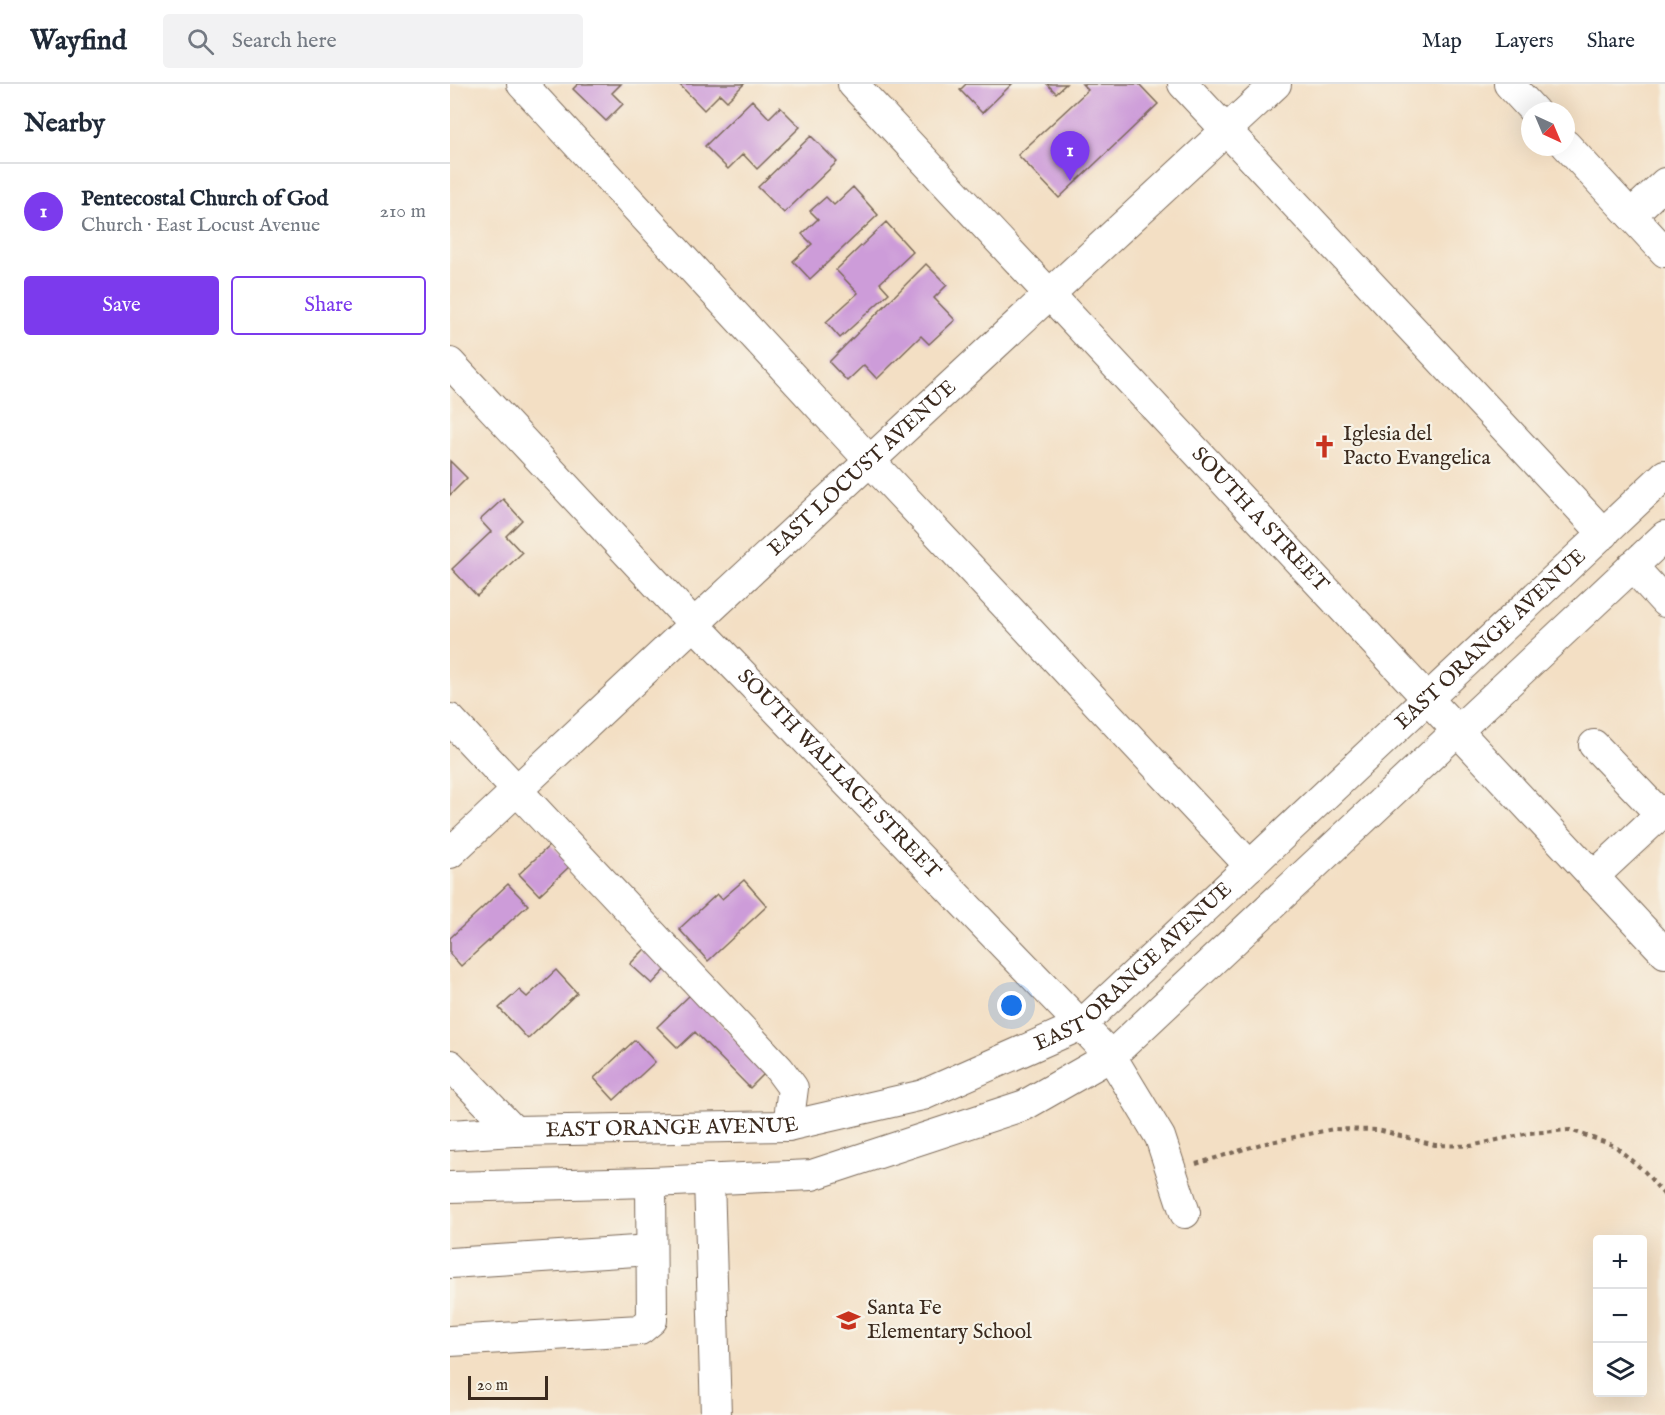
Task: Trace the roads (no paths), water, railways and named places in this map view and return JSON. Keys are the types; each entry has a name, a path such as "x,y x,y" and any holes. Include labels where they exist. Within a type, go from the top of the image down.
{"street":[{"path":"522,84 870,461 1250,867"},
{"name":"SOUTH A STREET","path":"853,84 1665,953"},
{"path":"1183,84 1604,534"},
{"name":"EAST LOCUST AVENUE","path":"450,853 1276,84"},
{"path":"1509,84 1526,102"},
{"path":"1575,155 1665,252"},
{"path":"1631,215 1665,183"},
{"name":"SOUTH WALLACE STREET","path":"450,363 694,624 1111,1056 1160,1137 1185,1213"},
{"name":"EAST ORANGE AVENUE","path":"456,1140 514,1131 788,1126 923,1095 1081,1025 1665,476"},
{"name":"EAST ORANGE AVENUE","path":"450,1187 812,1175 1025,1105 1111,1056 1665,536"},
{"path":"1632,566 1665,602"},
{"path":"450,719 779,1069 793,1088 788,1126"},
{"path":"1593,877 1662,812 1594,745"},
{"path":"450,1065 514,1131"},
{"path":"709,1179 716,1415"},
{"path":"450,1341 640,1330 652,1320 651,1182"},
{"path":"450,1263 651,1250"}],"place":[{"name":"Pentecostal Church of God","path":"1070,181"},
{"name":"Iglesia del Pacto Evangelica","path":"1325,446"},
{"name":"Santa Fe Elementary School","path":"849,1320"}]}
